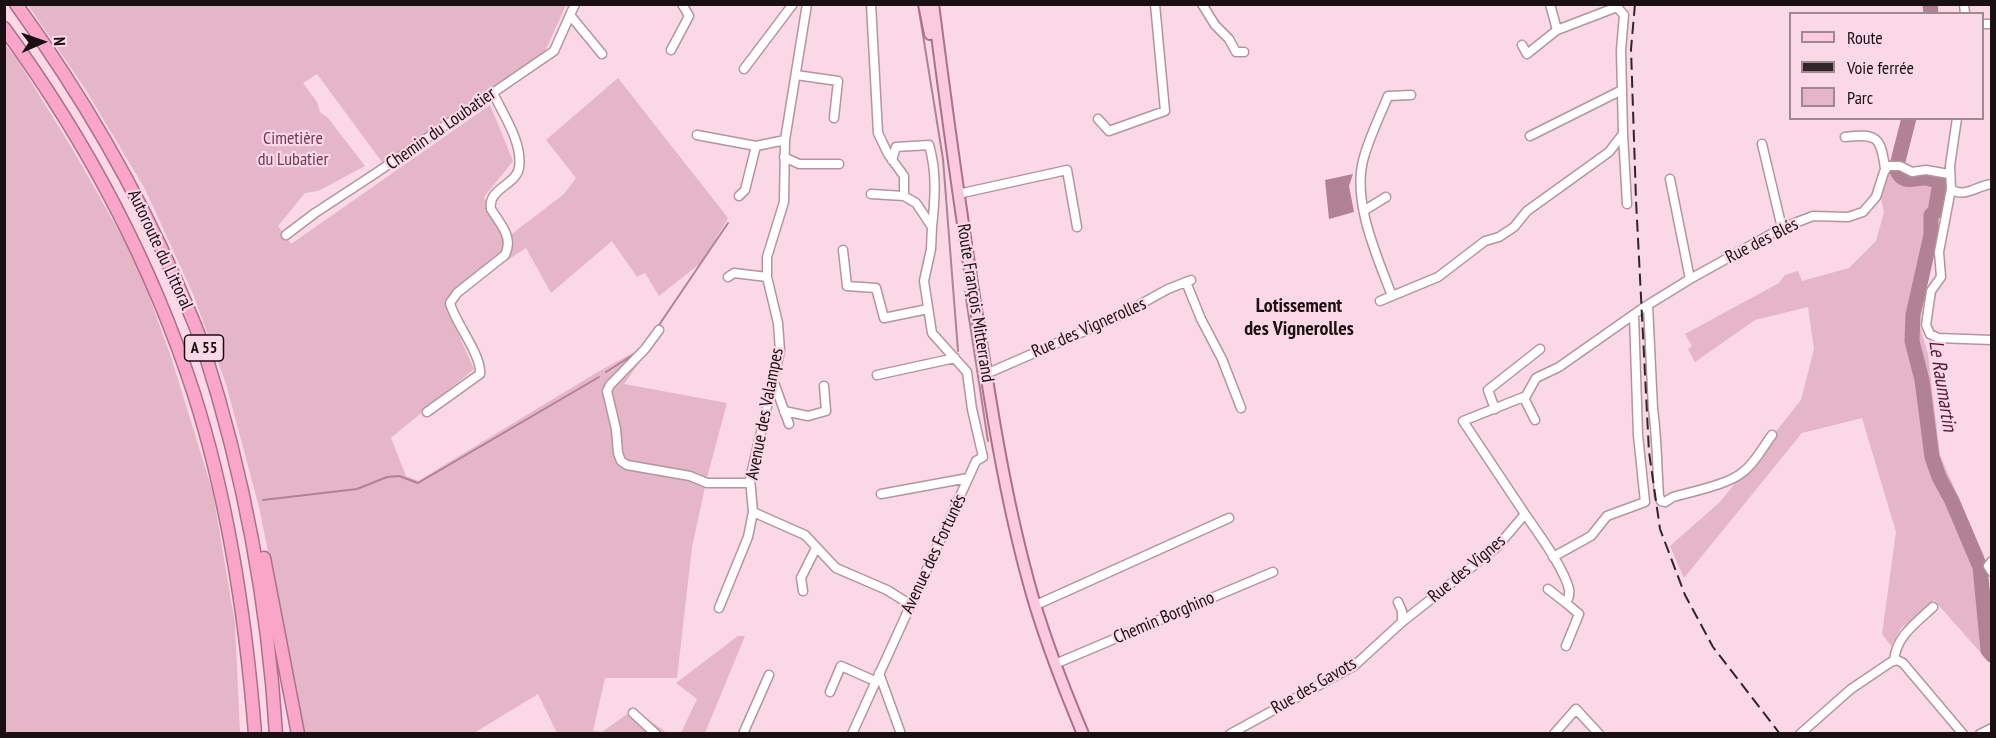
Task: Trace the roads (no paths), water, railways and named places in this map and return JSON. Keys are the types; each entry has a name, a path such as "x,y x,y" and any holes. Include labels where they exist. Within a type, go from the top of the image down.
{"highway":[{"name":"Autoroute du Littoral","path":"15,4 54,57 109,147 158,239 204,349 251,528 265,619 276,734"},
{"name":"Autoroute du Littoral","path":"4,28 34,68 88,154 138,251 194,394 216,473 231,546 243,617 255,734"},
{"path":"204,349 232,423 256,520 298,734"},
{"path":"243,617 246,734"}],"main road":[{"path":"924,4 947,118"},
{"path":"933,4 947,118"},
{"name":"Route François Mitterrand","path":"947,118 986,374 1007,487 1028,581 1055,664 1083,734"}],"street":[{"name":"Chemin du Loubatier","path":"286,235 307,218 555,51 575,4"},
{"path":"671,50 689,16 682,4"},
{"path":"744,69 793,4"},
{"name":"Avenue des Valampes","path":"719,608 748,537 753,512 750,483 780,351 778,323 767,277 767,257 784,202 785,140 807,4"},
{"path":"871,4 878,133 904,177 904,196"},
{"path":"1098,119 1109,130 1164,111 1155,4"},
{"path":"1202,4 1215,25 1229,39 1236,52 1244,52"},
{"path":"1550,4 1557,30"},
{"path":"1522,45 1527,54 1557,30 1617,7 1624,15 1621,48 1627,204"},
{"path":"570,15 602,54"},
{"path":"796,75 838,81 834,118"},
{"path":"1530,136 1622,90"},
{"path":"427,412 480,374 481,369 477,359 450,303 457,293 505,255 509,246 507,235 490,204 492,197 517,174 519,165 516,141 493,93"},
{"path":"1392,296 1370,236 1361,191 1364,159 1388,96 1411,95"},
{"path":"1957,120 1949,174 1952,189 1939,252 1941,277 1931,291 1927,328 1930,334 1938,338 1992,340"},
{"path":"1380,301 1438,277 1485,240 1499,237 1514,227 1527,211 1609,152 1623,134"},
{"path":"697,135 756,146 785,140"},
{"path":"1845,137 1864,135 1873,137 1893,167 1912,172 1926,170 1949,174"},
{"path":"892,159 896,147 929,144 933,159 935,198 931,249 924,281 932,333 955,358"},
{"path":"1762,144 1782,228"},
{"path":"739,196 745,190 756,146"},
{"path":"784,157 799,164 839,164"},
{"name":"Rue des Blés","path":"1524,398 1536,378 1559,367 1648,305 1690,279 1782,228 1813,216 1858,215 1868,207 1893,167"},
{"path":"958,194 1067,170 1077,227"},
{"path":"1670,179 1690,279"},
{"path":"1952,189 1956,193 1963,193 1992,184"},
{"path":"871,194 904,196 916,203 932,228"},
{"path":"1365,210 1386,197"},
{"path":"843,250 847,286 876,288 884,318 928,309"},
{"path":"728,277 734,273 767,277"},
{"name":"Rue des Vignerolles","path":"986,374 1119,316 1168,289 1188,281 1201,319 1222,359 1241,408"},
{"path":"1648,305 1659,496 1663,502 1731,480 1741,474 1772,435"},
{"path":"1553,557 1591,536 1606,516 1645,502 1638,435 1634,315"},
{"path":"659,330 608,391 621,461 627,465 690,476 707,483 750,483"},
{"path":"1496,409 1488,390 1540,349"},
{"path":"877,375 955,358"},
{"name":"Avenue des Fortunés","path":"852,734 976,461 983,457 972,410 967,372 955,358"},
{"path":"773,380 789,424"},
{"path":"784,411 808,416 826,411 824,386"},
{"path":"1535,420 1524,398 1463,422 1553,557 1569,591 1566,603"},
{"path":"1638,435 1655,435"},
{"path":"881,494 968,478"},
{"path":"753,512 805,535 836,568 887,590 910,605"},
{"name":"Rue des Vignes","path":"1367,654 1402,622 1497,547 1525,514"},
{"path":"1036,605 1229,518"},
{"path":"803,591 801,578 816,548"},
{"path":"1992,561 1988,566 1992,572"},
{"name":"Chemin Borghino","path":"1055,664 1273,572"},
{"path":"1548,589 1578,612 1579,616 1566,646"},
{"path":"1398,602 1402,611 1402,622"},
{"path":"1894,661 1895,650 1903,636 1933,607"},
{"name":"Rue des Gavots","path":"1230,734 1354,666 1367,654"},
{"path":"1800,734 1851,689 1894,661 1903,663 1963,734"},
{"path":"830,692 841,666 877,677 901,734"},
{"path":"743,734 769,675"},
{"path":"1554,734 1576,709 1599,734"},
{"path":"633,713 656,734"},
{"path":"1980,734 1992,728"}],"waterway":[{"path":"918,4 943,159 958,351"},
{"name":"Le Raumartin","path":"1930,4 1931,12"},
{"name":"Le Raumartin","path":"1908,120 1896,169 1902,177 1908,180 1927,178 1940,182 1935,212 1931,215 1931,235 1913,315 1912,341 1922,380 1932,457 1980,567 1988,650 1992,655"},
{"path":"657,328 728,223"},
{"path":"965,292 988,441"},
{"path":"606,372 636,353"},
{"path":"263,500 357,489 387,477 399,476 418,483 599,377"}],"railway":[{"path":"1635,4 1631,49 1636,200 1649,452 1660,529 1685,595 1713,647 1780,734"}],"district":[{"name":"Lotissement des Vignerolles","path":"1299,318"}],"park label":[{"name":"Cimetière du Lubatier","path":"293,149"}]}
